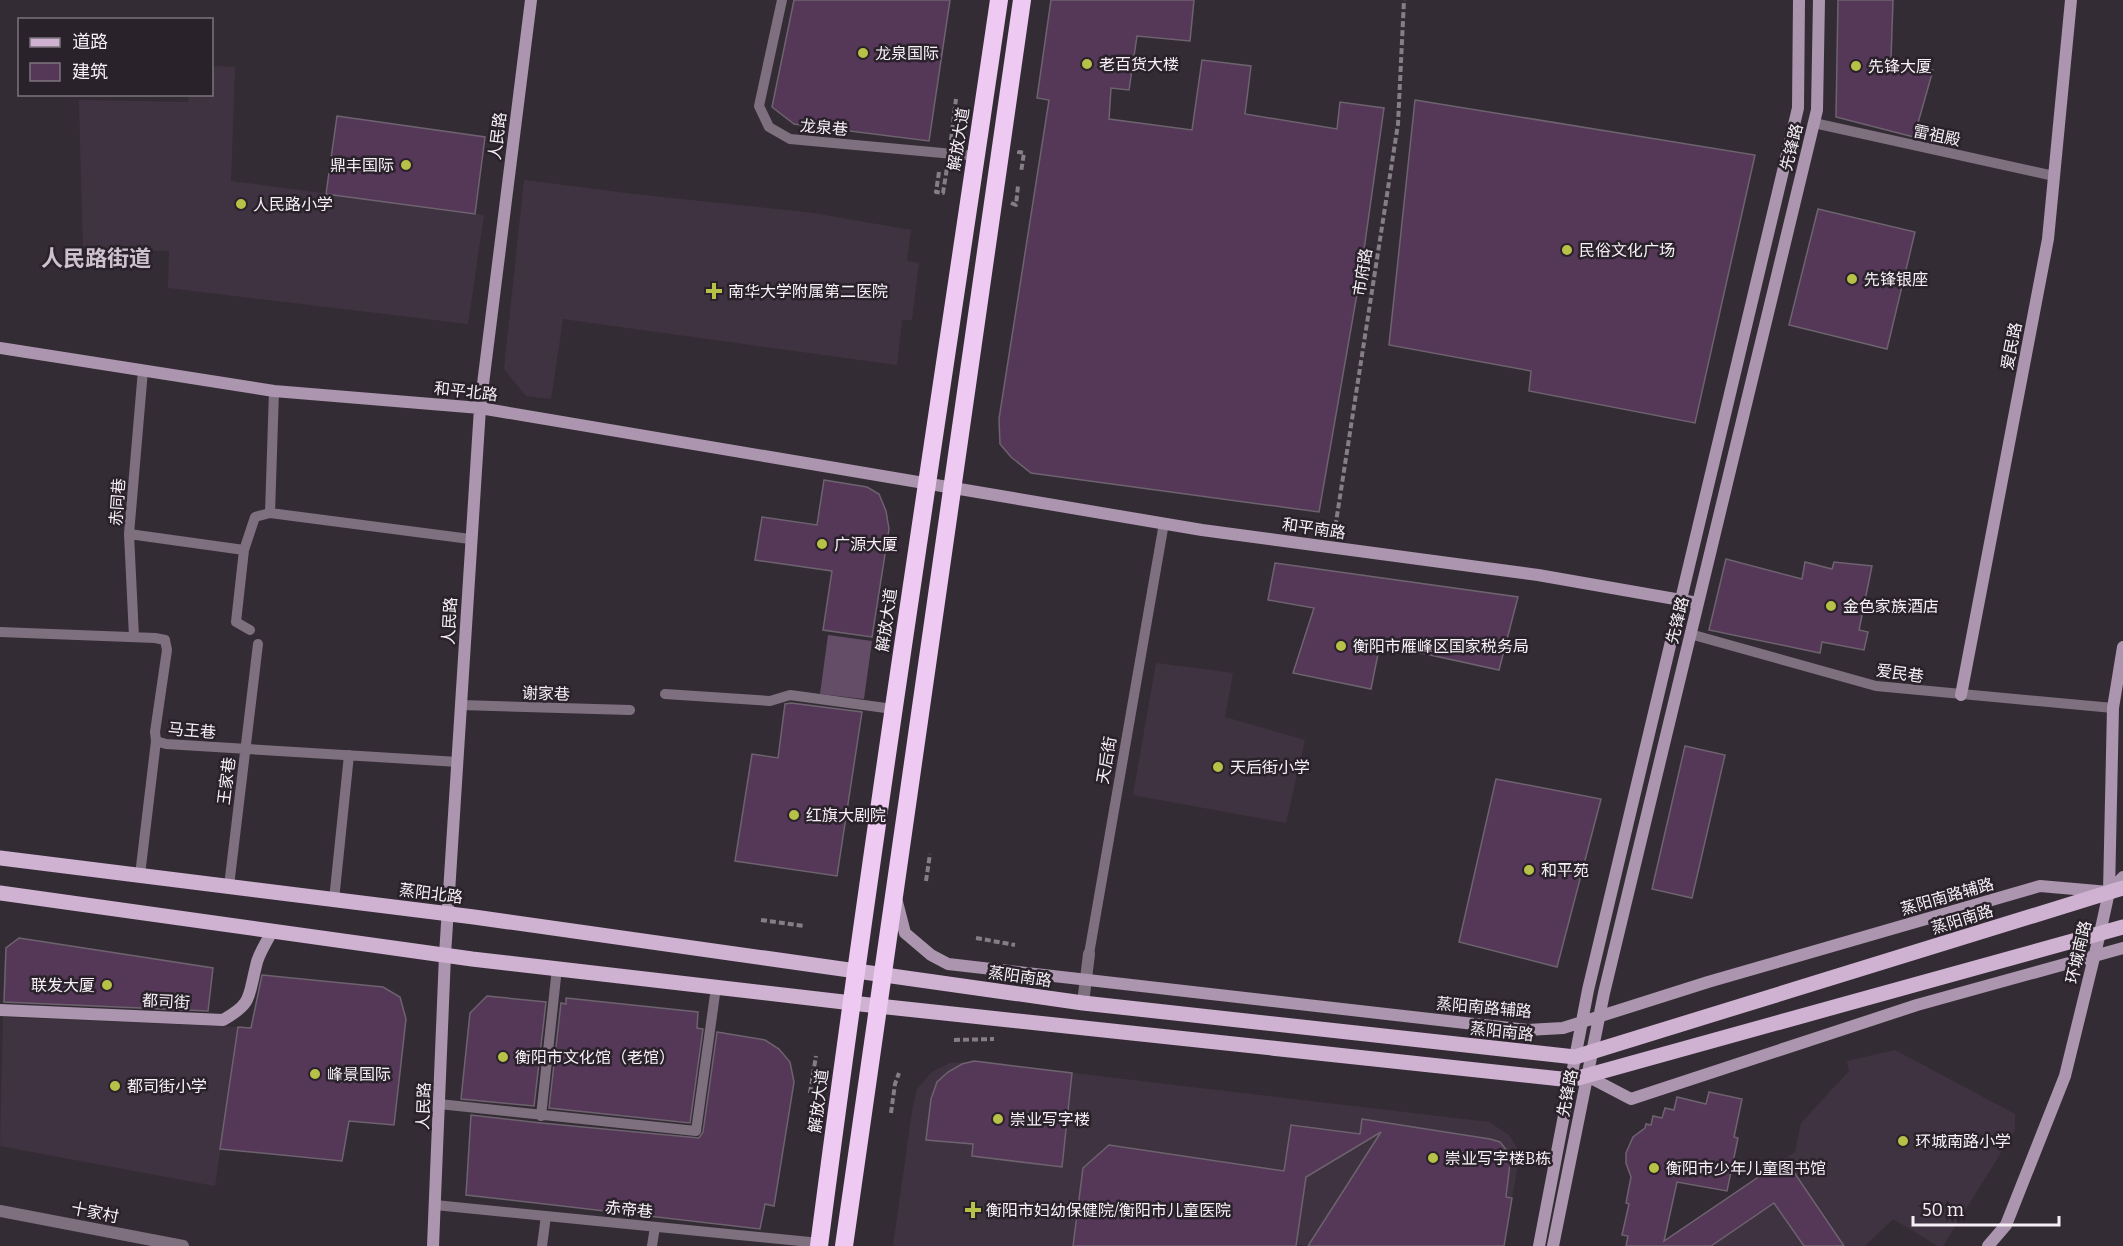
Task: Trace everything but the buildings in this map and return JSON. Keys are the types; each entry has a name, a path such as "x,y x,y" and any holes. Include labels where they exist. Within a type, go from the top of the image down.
{"highway":[{"name":"解放大道","path":"819,1245 893,709 999,0"},
{"path":"844,1246 1022,0"}],"main road":[{"name":"蒸阳北路","path":"0,858 449,914 856,970"},
{"name":"蒸阳南路","path":"856,970 1083,1003 1575,1058 2116,890"},
{"path":"0,893 445,955 878,1006 1571,1080 2123,927"}],"street":[{"name":"人民路","path":"433,1246 445,955 480,408 531,0"},
{"name":"先锋路","path":"1539,1246 1582,1022 1798,108 1799,0"},
{"name":"先锋路","path":"1553,1246 1599,1017 1817,110 1819,0"},
{"name":"爱民路","path":"1961,695 2048,239 2071,0"},
{"name":"和平北路","path":"0,348 274,392 480,408 926,483"},
{"name":"和平南路","path":"926,483 1202,530 1538,575 1698,603"},
{"name":"环城南路","path":"1988,1246 2006,1225 2065,1076 2100,933 2116,890 2113,708 2123,652"},
{"path":"2116,890 2123,877"},
{"name":"蒸阳南路辅路","path":"895,894 905,933 931,955 948,964 1527,1030 1563,1028 1708,982 2040,886 2116,890"},
{"name":"都司街","path":"0,1010 223,1020 242,1009 252,992 256,963 272,931"},
{"path":"1587,1076 1631,1099 1917,1005 2123,948"},
{"name":"天后街","path":"1083,1003 1089,954"},
{"name":"十家村","path":"0,1211 183,1246"}],"lane":[{"name":"龙泉巷","path":"782,0 759,106 769,128 790,139 975,156"},
{"name":"雷祖殿","path":"1814,123 2054,176"},
{"name":"赤同巷","path":"134,637 129,534 143,370"},
{"path":"270,513 274,392"},
{"path":"250,630 236,622 244,550 255,517 270,513 470,539"},
{"name":"天后街","path":"1089,954 1164,523"},
{"path":"129,534 244,550"},
{"name":"马王巷","path":"0,632 165,640 167,650 155,732 156,741 166,744 458,762"},
{"name":"爱民巷","path":"1690,634 1876,686 2113,708"},
{"name":"王家巷","path":"229,886 258,644"},
{"path":"666,694 770,701 790,695 893,709"},
{"name":"谢家巷","path":"461,705 630,710"},
{"path":"140,875 156,741"},
{"path":"334,900 349,755"},
{"path":"542,1116 557,968"},
{"path":"439,1104 696,1131 716,987"},
{"name":"赤帝巷","path":"435,1205 819,1245"},
{"path":"542,1246 546,1216"},
{"path":"652,1246 655,1227"}],"path":[{"name":"市府路","path":"1332,547 1398,124 1404,0"},
{"path":"950,145 956,99"},
{"path":"939,172 936,192 943,193 947,168"},
{"path":"926,881 930,854"},
{"path":"761,920 804,926"},
{"path":"976,938 1015,945"},
{"path":"954,1040 994,1039"},
{"path":"810,1093 816,1056"},
{"path":"891,1113 895,1084 899,1074"}],"shaded area":[{"name":"人民路小学","path":"213,66 235,67 231,181 484,215 468,324 168,288 169,251 83,249 79,100 188,102 189,96 213,96"},
{"name":"南华大学附属第二医院","path":"524,180 813,213 911,230 907,261 919,263 912,320 902,320 897,365 563,319 551,399 526,396 504,369"},
{"path":"828,635 872,641 864,699 820,694"},
{"name":"天后街小学","path":"1156,663 1233,673 1225,717 1305,740 1286,823 1133,795"},
{"name":"都司街小学","path":"3,1017 238,1027 215,1186 0,1146"},
{"name":"环城南路小学","path":"1895,1050 2015,1114 2015,1130 1943,1246 1938,1246 1893,1219 1865,1246 1670,1246 1671,1237 1795,1152 1801,1123 1849,1071 1847,1061"},
{"path":"985,1061 1489,1122 1509,1135 1520,1153 1512,1198 1356,1170 1321,1225 1317,1246 893,1246 917,1089 932,1072 950,1063"}],"place":[{"name":"龙泉国际","path":"863,53"},
{"name":"老百货大楼","path":"1087,64"},
{"name":"先锋大厦","path":"1856,66"},
{"name":"鼎丰国际","path":"406,165"},
{"name":"人民路小学","path":"241,204"},
{"name":"民俗文化广场","path":"1567,250"},
{"name":"先锋银座","path":"1852,279"},
{"name":"南华大学附属第二医院","path":"714,291"},
{"name":"广源大厦","path":"822,544"},
{"name":"金色家族酒店","path":"1831,606"},
{"name":"衡阳市雁峰区国家税务局","path":"1341,646"},
{"name":"天后街小学","path":"1218,767"},
{"name":"红旗大剧院","path":"794,815"},
{"name":"和平苑","path":"1529,870"},
{"name":"联发大厦","path":"107,985"},
{"name":"衡阳市文化馆（老馆）","path":"503,1057"},
{"name":"峰景国际","path":"315,1074"},
{"name":"都司街小学","path":"115,1086"},
{"name":"崇业写字楼","path":"998,1119"},
{"name":"环城南路小学","path":"1903,1141"},
{"name":"崇业写字楼B栋","path":"1433,1158"},
{"name":"衡阳市少年儿童图书馆","path":"1654,1168"},
{"name":"衡阳市妇幼保健院/衡阳市儿童医院","path":"973,1210"}],"district":[{"name":"人民路街道","path":"96,258"}]}
